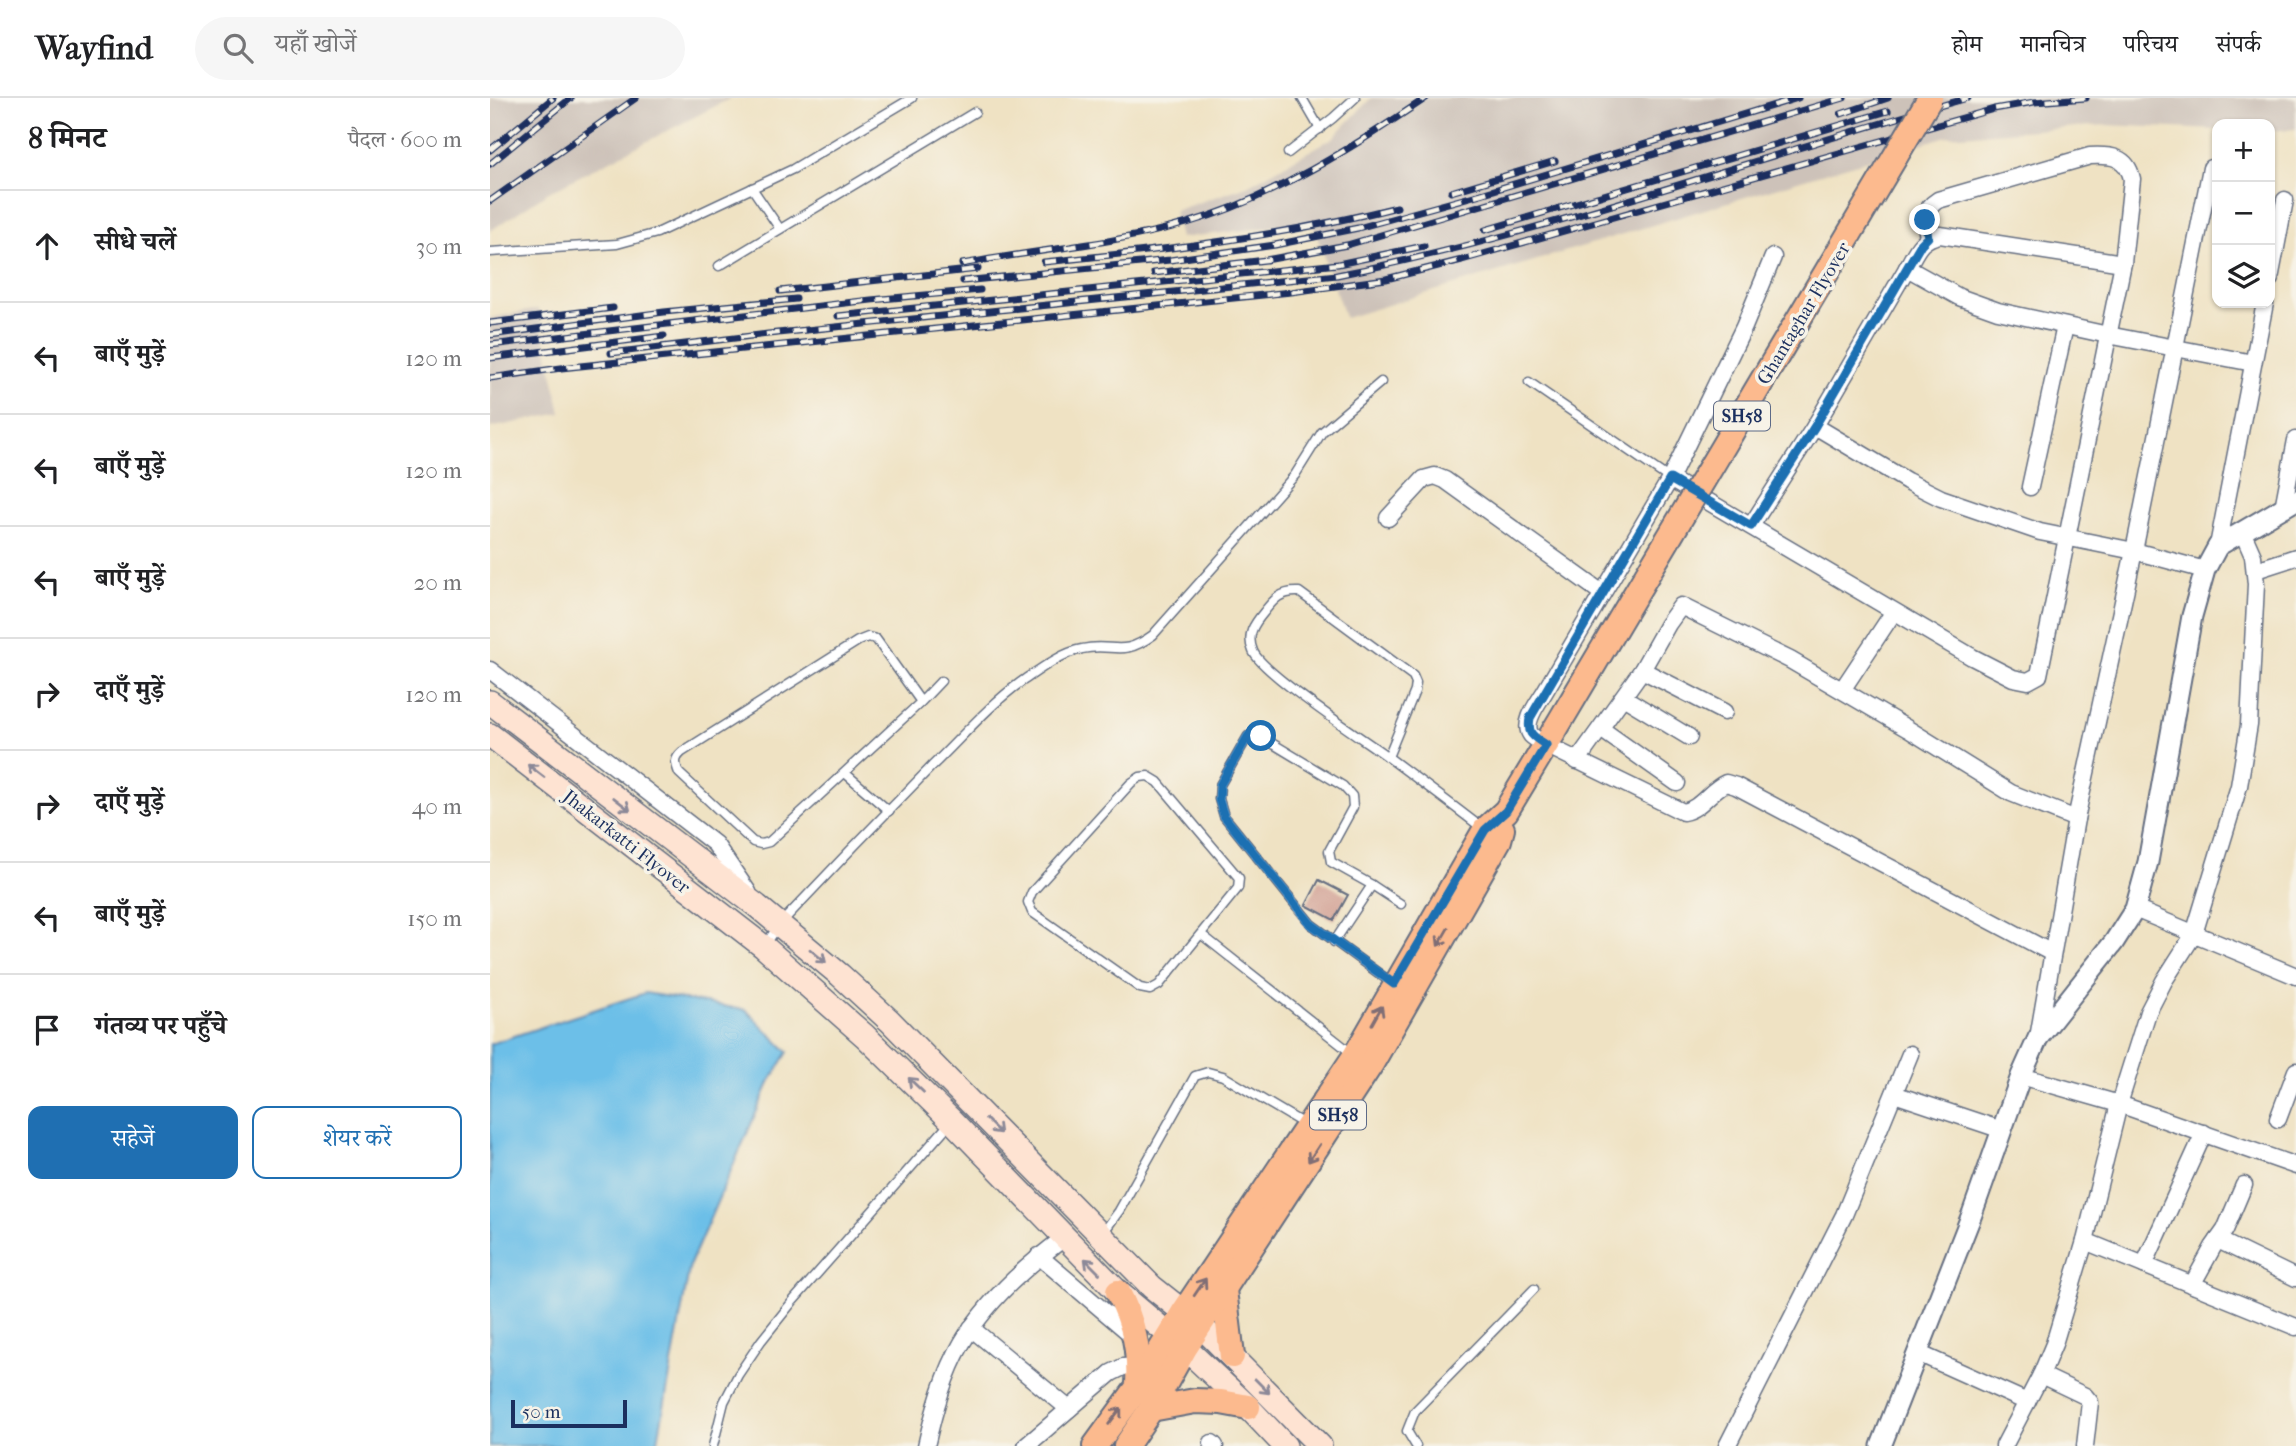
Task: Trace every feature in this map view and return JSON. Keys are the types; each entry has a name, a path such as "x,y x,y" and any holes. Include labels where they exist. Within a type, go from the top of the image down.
{"main road":[{"name":"Ghantaghar Flyover","path":"1550,739 1930,98"},
{"name":"Jhakarkatti Flyover","path":"490,702 757,906 840,975 890,1021 1152,1287 1232,1356 1320,1446"},
{"name":"Jhakarkatti Flyover","path":"490,735 764,947 865,1036 952,1121 1118,1292 1248,1407 1285,1446"},
{"name":"SH58","path":"1126,1446 1151,1409 1177,1342 1308,1126 1402,989 1550,739"},
{"name":"SH58","path":"1191,1319 1224,1290 1371,1064 1402,989"},
{"path":"1224,1290 1232,1356"},
{"path":"1118,1292 1130,1314 1137,1340 1138,1376"},
{"name":"SH58","path":"1094,1446 1138,1376 1177,1342"},
{"path":"1151,1409 1195,1401 1248,1407"}],"street":[{"path":"1670,479 1893,612 1993,668 2013,678 2028,681 2039,675 2123,263 2132,178 2127,164 2118,159 2104,156 2076,159 1938,200 1926,210 1928,237"},
{"path":"2038,1038 2076,819 2134,551 2211,167"},
{"path":"2275,253 2285,200"},
{"path":"1751,526 1815,426 1921,244 1928,237 1940,235 2123,263"},
{"path":"1773,257 1744,327 1670,479 1530,718 1528,729 1532,735 1550,739 1577,761 1683,812 1699,805 1714,788 1727,783 1736,786 2052,953"},
{"path":"1907,268 1959,297 1998,311 2253,363"},
{"path":"1881,1446 1972,1214 2021,1076 2038,1038 2114,942 2135,909 2148,862 2193,616 2205,570 2218,545 2264,308"},
{"path":"2029,488 2065,326"},
{"path":"1815,426 1941,498 2040,532 2134,551 2205,570"},
{"path":"2218,545 2289,504 2296,440"},
{"path":"1388,518 1424,479 1434,476 1445,480 1602,593"},
{"path":"2004,1446 2054,1344 2085,1241 2119,1104 2154,997 2194,934 2239,786 2249,725 2256,570 2242,531"},
{"path":"2256,570 2296,557"},
{"path":"1577,761 1642,670 1681,606 1790,660 2011,793 2076,819"},
{"path":"1842,690 1893,612"},
{"path":"490,670 715,844 757,906"},
{"path":"1642,670 1724,712"},
{"path":"1623,697 1689,737"},
{"path":"1601,729 1677,783"},
{"path":"2135,909 2296,976"},
{"path":"1727,1446 1844,1215 1910,1054"},
{"path":"2278,1119 2296,1072"},
{"path":"2021,1076 2119,1104 2296,1166"},
{"path":"1894,1094 2002,1130"},
{"path":"2144,1265 2204,1133"},
{"path":"2192,1284 2225,1230 2244,1185"},
{"path":"926,1446 945,1381 971,1328 1039,1256 1063,1238"},
{"path":"2218,1240 2296,1278"},
{"path":"2085,1241 2296,1327"},
{"path":"1039,1256 1137,1340"},
{"path":"971,1328 1069,1409"},
{"path":"1918,1353 2027,1402"},
{"path":"1026,1446 1111,1373 1123,1367 1138,1376"},
{"path":"2041,1375 2085,1396 2090,1402 2085,1446"}],"lane":[{"path":"490,252 617,244 657,233 828,149 912,98"},
{"path":"1301,98 1320,129"},
{"path":"1288,153 1355,98"},
{"path":"719,266 975,112"},
{"path":"752,188 780,229"},
{"path":"764,947 780,924 889,811 990,708 1020,683 1073,651 1086,648 1129,649 1153,635 1295,475 1322,432 1381,382"},
{"path":"1529,383 1670,479"},
{"path":"1388,757 1415,691 1413,676 1299,592 1275,597 1254,623 1251,632 1253,651 1257,659 1294,690 1492,835"},
{"path":"921,702 876,639 869,637 858,641 682,752 676,757 675,764 679,773 753,842 769,842 921,702 941,681"},
{"path":"1401,904 1331,862 1329,851 1353,807 1352,796 1343,786 1261,736 1248,736 1220,785 1219,800 1224,816 1311,924 1402,989"},
{"path":"845,772 889,811"},
{"path":"1148,776 1158,782 1239,878 1238,888 1202,935 1159,985 1150,990 1140,988 1032,912 1028,902 1032,892 1131,783 1140,777 1148,776"},
{"path":"1334,942 1372,885"},
{"path":"1202,935 1354,1056"},
{"path":"1102,1236 1119,1211 1195,1076 1208,1072 1223,1076 1308,1126"},
{"path":"713,1446 724,1402 761,1341 952,1121"},
{"path":"1416,1446 1407,1431 1415,1411 1534,1289"}],"shaded area":[{"path":"490,98 731,98 547,193 490,231"},
{"path":"1371,98 2296,98 2296,129 2275,131 2275,119 2212,119 2212,130 2106,125 1947,136 1345,318 1312,222 1180,238 1174,211 1247,186 1333,138"},
{"path":"538,309 561,413 490,428 490,318"}],"water":[{"path":"645,993 746,1010 788,1052 769,1083 690,1264 657,1446 490,1446 490,1044"}],"building":[{"path":"1319,880 1348,895 1334,920 1306,905"}],"railway":[{"path":"490,150 553,98"},
{"path":"490,164 571,98"},
{"path":"490,201 636,98"},
{"path":"962,264 1104,242 1160,230 1218,213 1311,170 1426,98"},
{"path":"963,281 1170,260 1275,245 1358,228 1481,194 1798,98"},
{"path":"1154,273 1266,260 1347,245 1844,98"},
{"path":"1841,114 1888,98"},
{"path":"611,353 768,334 1337,275 1417,258 1575,216 1968,98"},
{"path":"490,378 561,368 1291,292 1386,279 1462,260 1994,109 2034,102 2086,98"},
{"path":"1485,230 1888,111"},
{"path":"1451,192 1555,161"},
{"path":"1044,262 1221,241 1309,227 1397,207"},
{"path":"838,316 1338,264 1424,246"},
{"path":"780,291 978,269"},
{"path":"490,345 871,300 980,290"},
{"path":"490,335 664,312 796,299"},
{"path":"490,323 613,308"},
{"path":"490,358 664,336"}],"route":[{"path":"1261,736 1248,736 1220,785 1219,800 1224,816 1311,924 1394,984 1485,830 1506,811 1546,745 1528,729 1530,718 1670,479 1751,526 1815,426 1921,244 1928,237 1925,220"}]}
